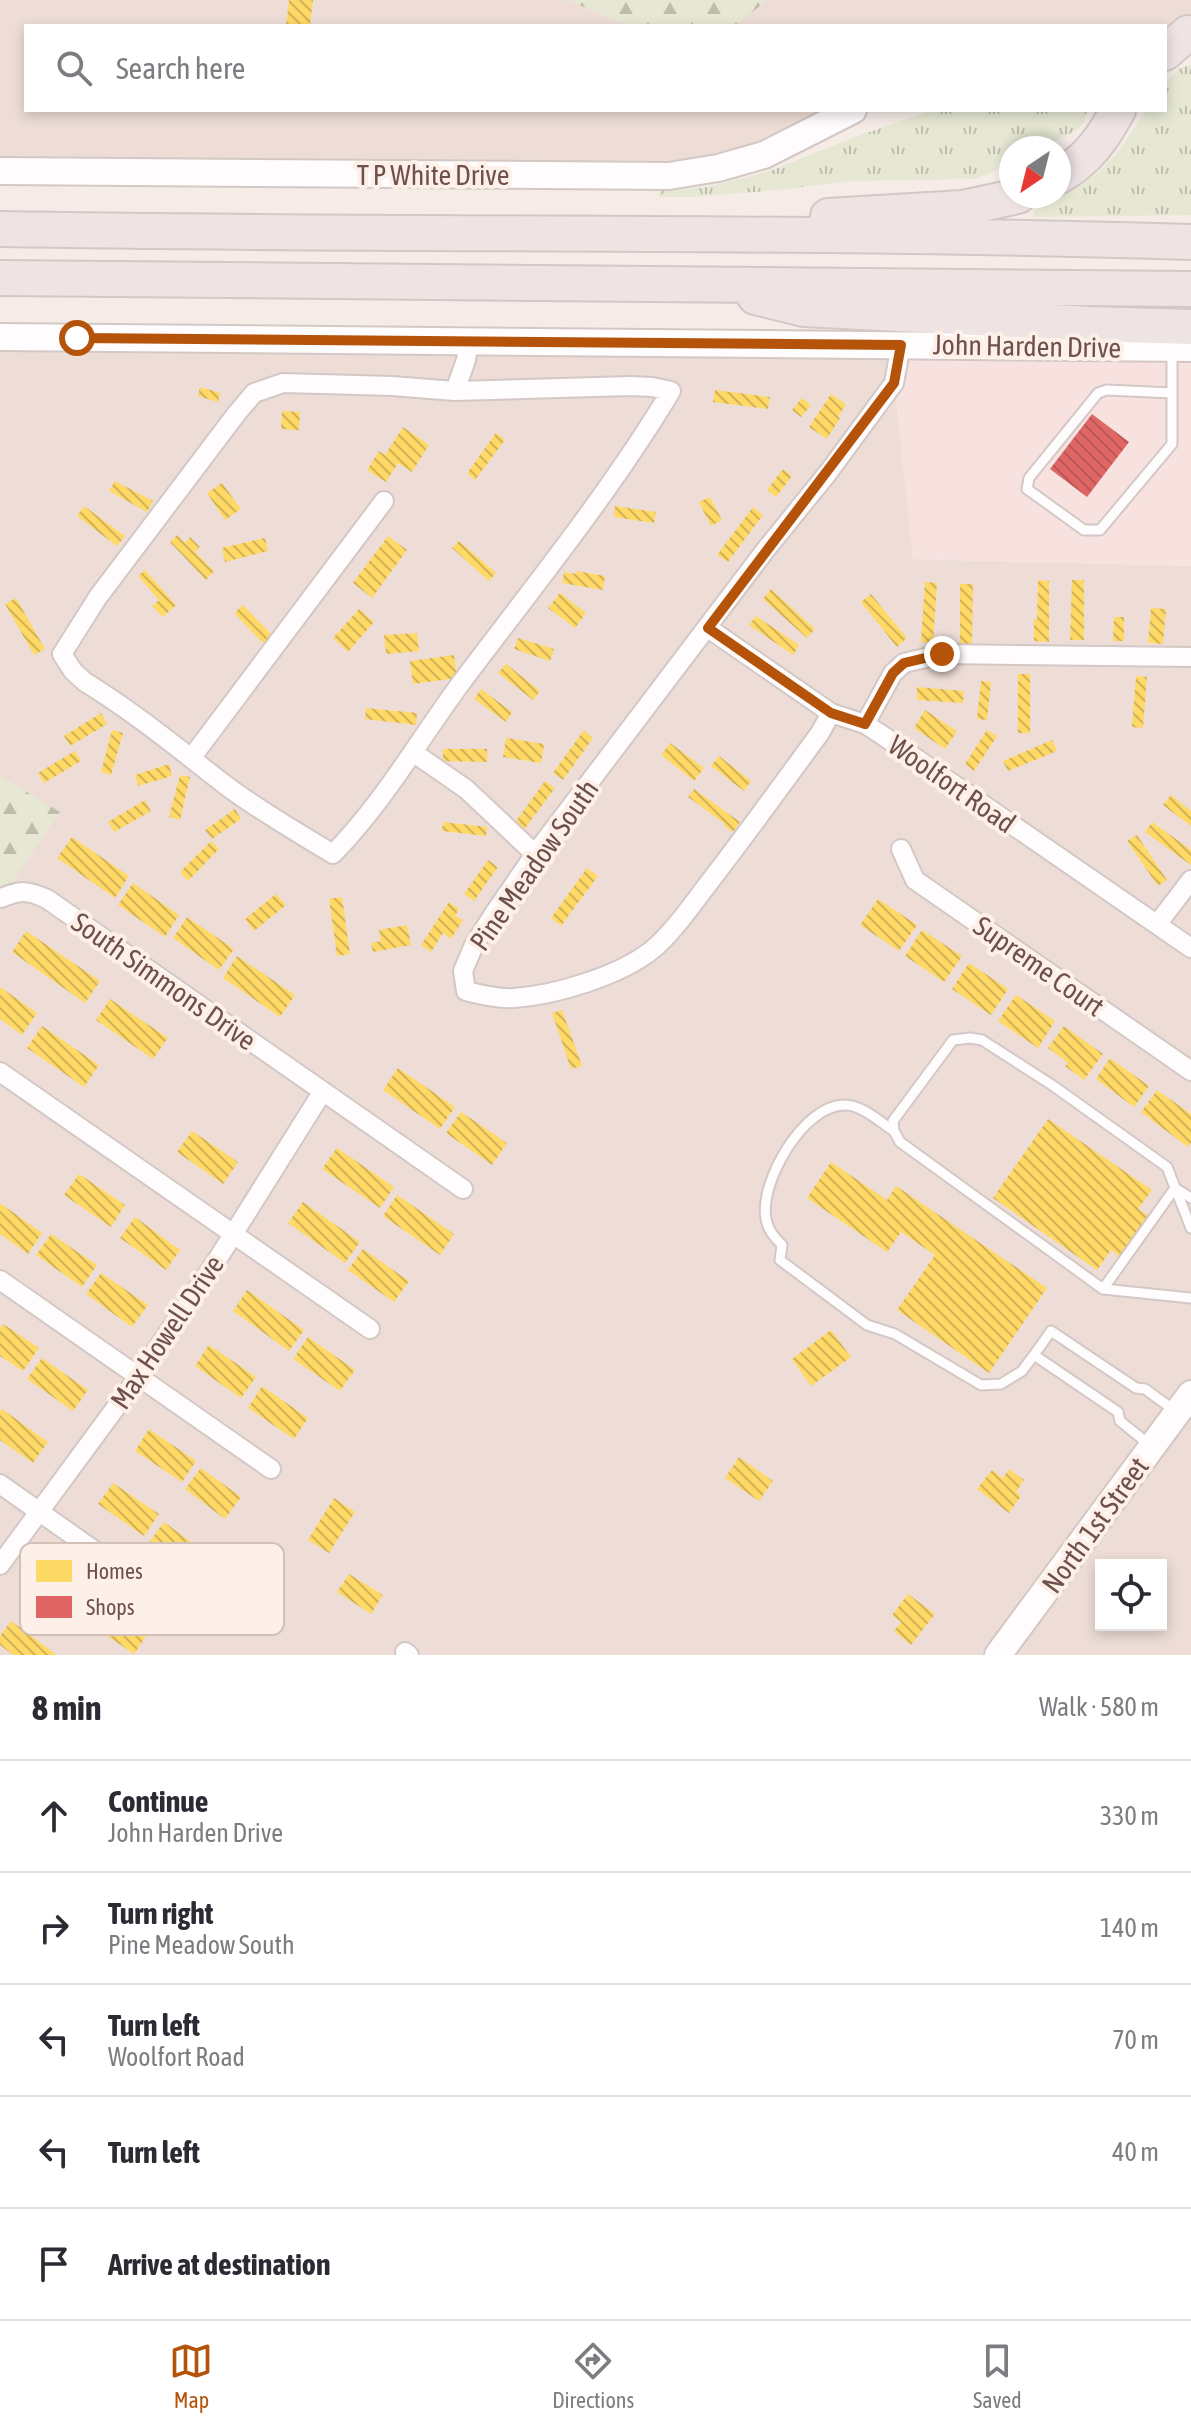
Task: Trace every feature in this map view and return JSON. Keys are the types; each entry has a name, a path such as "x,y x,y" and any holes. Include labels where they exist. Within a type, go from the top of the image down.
{"highway":[{"path":"1071,169 1102,139 1117,112"},
{"path":"612,233 962,208 999,200"},
{"path":"0,229 612,233 1191,242"},
{"path":"0,278 1191,289"},
{"path":"700,283 804,309 1090,324 1185,341"}],"street":[{"name":"T P White Drive","path":"0,171 669,176 718,168 764,155 849,112"},
{"name":"John Harden Drive","path":"0,337 901,345 1185,341"},
{"path":"455,391 469,341"},
{"name":"Pine Meadow South","path":"831,713 820,733 731,855 654,949 633,963 596,979 550,992 513,998 466,991 463,971 474,945 535,854 894,383 901,345"},
{"path":"283,383 455,391 570,386 652,387 671,391 595,506 460,685 414,753 333,854 225,785 192,757 85,682 62,654 98,597 254,393 283,383"},
{"path":"192,757 384,501"},
{"name":"Woolfort Road","path":"708,628 831,713 865,724 1191,948"},
{"path":"865,724 893,673 904,663 942,654 1191,657"},
{"path":"414,753 466,789 535,854"},
{"name":"Supreme Court","path":"901,849 915,880 1191,1071"},
{"path":"1158,923 1191,880"},
{"name":"South Simmons Drive","path":"0,899 19,891 47,899 463,1189"},
{"path":"0,1072 370,1329"},
{"name":"Max Howell Drive","path":"0,1565 139,1376 323,1091"},
{"path":"0,1280 271,1469"},
{"name":"North 1st Street","path":"998,1655 1185,1403"},
{"path":"0,1484 84,1543"}],"lane":[{"path":"1172,393 1107,390 1098,393 1029,478 1027,489 1084,530 1100,530 1172,444 1172,393 1185,341"},
{"path":"1191,1228 1167,1167 1052,1085 982,1040 953,1040 893,1121 900,1142 1103,1289 1191,1298"},
{"path":"894,1131 855,1106 842,1104 826,1108 794,1138 774,1171 767,1191 765,1218 770,1233 782,1245 780,1260 867,1325 895,1334 981,1385 1001,1384 1022,1371 1051,1331 1136,1388 1185,1403"},
{"path":"1175,1188 1191,1198"},
{"path":"1103,1289 1175,1188"},
{"path":"1034,1355 1118,1412 1120,1421 1152,1447"}],"shaded area":[{"path":"0,0 1191,0 1191,33 1167,32 1167,24 24,24 24,112 848,112 718,168 0,171"},
{"path":"901,332 1191,336 1191,566 913,559 894,383"},
{"path":"0,337 901,345 913,559 1191,566 1191,1655 0,1655 0,900 59,812 0,776"}],"green space":[{"path":"568,0 767,0 737,24 623,24"},
{"path":"1191,65 1191,215 1033,217 1034,211 1039,208 1071,208 1071,190 1093,177 1116,154 1146,112 1167,112 1167,81 1178,69"},
{"path":"926,112 1087,112 1085,121 1065,136 999,136 999,170 975,179 851,181 694,197 659,197 659,191 708,187 770,171"},
{"path":"0,776 60,812 0,900"}],"building: Homes":[{"path":"289,0 313,0 310,24 286,24"},
{"path":"200,387 220,393 218,402 198,396"},
{"path":"715,390 770,397 768,409 713,402"},
{"path":"831,394 846,404 827,439 809,427"},
{"path":"802,398 811,405 801,417 792,410"},
{"path":"282,411 300,412 299,430 281,429"},
{"path":"403,427 429,445 412,472 398,463 386,482 367,470 379,451 385,455"},
{"path":"496,433 505,440 475,480 467,473"},
{"path":"783,469 792,476 776,497 767,490"},
{"path":"115,481 153,501 147,512 109,491"},
{"path":"222,483 241,509 225,520 207,493"},
{"path":"710,497 722,520 711,526 699,502"},
{"path":"84,506 125,536 117,546 77,516"},
{"path":"615,506 656,512 654,523 614,517"},
{"path":"753,507 763,515 728,562 717,555"},
{"path":"177,535 185,543 190,537 200,547 195,552 214,571 206,580 170,542"},
{"path":"388,536 407,550 372,598 353,583"},
{"path":"265,538 268,551 225,562 222,548"},
{"path":"459,541 496,573 489,581 452,548"},
{"path":"145,570 176,605 163,617 152,606 159,600 138,576"},
{"path":"577,571 605,576 603,590 562,583 564,572 577,574"},
{"path":"1038,580 1049,581 1049,642 1034,641"},
{"path":"1072,580 1084,580 1084,640 1070,640"},
{"path":"925,582 937,583 933,643 921,642"},
{"path":"960,584 973,584 972,644 960,644"},
{"path":"771,589 815,629 807,638 763,599"},
{"path":"560,593 586,613 575,628 548,608"},
{"path":"871,594 907,638 897,647 861,602"},
{"path":"16,598 45,649 34,655 5,604"},
{"path":"243,605 272,635 263,643 234,613"},
{"path":"1151,608 1166,609 1163,644 1148,643"},
{"path":"359,609 374,622 348,652 333,638"},
{"path":"756,616 799,645 793,655 749,625"},
{"path":"1114,617 1124,617 1124,641 1113,641"},
{"path":"417,633 419,651 386,654 384,635"},
{"path":"518,638 554,649 550,661 514,649"},
{"path":"454,655 457,678 413,684 410,661"},
{"path":"506,664 540,691 533,700 498,673"},
{"path":"1018,674 1030,674 1030,733 1018,733"},
{"path":"1136,676 1147,677 1143,728 1132,727"},
{"path":"981,681 991,682 987,720 977,719"},
{"path":"917,687 964,691 963,703 917,700"},
{"path":"481,689 512,712 506,722 474,699"},
{"path":"366,708 417,713 416,725 365,719"},
{"path":"925,710 957,731 945,749 914,728"},
{"path":"101,713 107,724 70,746 64,736"},
{"path":"112,730 123,733 111,775 101,772"},
{"path":"584,730 593,738 563,780 553,773"},
{"path":"987,730 997,736 974,771 965,764"},
{"path":"506,738 544,744 541,763 503,757"},
{"path":"1052,740 1057,751 1008,771 1003,761"},
{"path":"670,743 704,768 694,781 661,755"},
{"path":"443,749 487,749 487,762 443,761"},
{"path":"75,751 81,761 44,783 38,773"},
{"path":"719,756 751,781 744,791 711,766"},
{"path":"169,764 172,776 138,786 135,775"},
{"path":"180,775 190,777 180,820 169,817"},
{"path":"545,781 555,788 523,831 514,824"},
{"path":"694,789 740,822 733,832 688,797"},
{"path":"1171,795 1191,811 1191,826 1163,805"},
{"path":"145,800 151,811 114,832 108,822"},
{"path":"235,809 241,819 212,839 205,830"},
{"path":"443,822 487,827 486,836 442,831"},
{"path":"1152,822 1191,850 1191,865 1145,832"},
{"path":"1137,835 1167,880 1158,886 1127,841"},
{"path":"72,837 129,876 115,898 57,858"},
{"path":"211,841 219,849 188,881 180,872"},
{"path":"488,860 498,867 474,901 464,894"},
{"path":"587,868 598,876 561,926 551,918"},
{"path":"133,883 179,915 165,937 118,905"},
{"path":"276,894 286,905 254,931 245,919"},
{"path":"342,897 350,954 337,956 329,899"},
{"path":"878,899 917,925 899,951 860,925"},
{"path":"449,902 459,909 455,916 463,920 451,939 443,933 431,952 421,945"},
{"path":"187,917 234,949 219,970 173,938"},
{"path":"407,925 411,945 373,952 371,943 381,941 379,930"},
{"path":"922,930 962,956 944,982 905,956"},
{"path":"26,931 100,981 85,1003 12,952"},
{"path":"237,956 295,995 280,1017 223,978"},
{"path":"969,963 1008,989 991,1015 952,989"},
{"path":"0,987 37,1013 22,1035 0,1019"},
{"path":"1016,995 1055,1021 1038,1048 998,1021"},
{"path":"110,999 168,1038 153,1059 96,1020"},
{"path":"562,1010 582,1066 571,1069 552,1013"},
{"path":"42,1026 99,1065 84,1087 27,1048"},
{"path":"1064,1026 1103,1054 1084,1080 1048,1048"},
{"path":"1110,1058 1149,1086 1134,1107 1096,1079"},
{"path":"398,1068 455,1107 440,1129 383,1090"},
{"path":"1157,1090 1191,1114 1191,1143 1188,1147 1141,1112"},
{"path":"461,1112 507,1143 492,1165 446,1133"},
{"path":"1048,1119 1152,1190 1138,1209 1150,1217 1122,1258 1111,1250 1097,1270 993,1198"},
{"path":"192,1131 238,1162 223,1184 177,1152"},
{"path":"337,1148 394,1187 380,1208 322,1169"},
{"path":"831,1162 887,1200 896,1186 1047,1288 989,1373 897,1310 935,1255 901,1232 887,1252 807,1198"},
{"path":"79,1174 125,1205 111,1227 64,1195"},
{"path":"397,1195 454,1234 440,1255 383,1216"},
{"path":"303,1202 360,1242 345,1263 288,1223"},
{"path":"0,1203 42,1233 28,1254 0,1234"},
{"path":"135,1217 180,1250 166,1270 120,1238"},
{"path":"51,1234 97,1265 82,1287 36,1255"},
{"path":"363,1249 409,1281 394,1302 348,1270"},
{"path":"101,1273 148,1305 132,1327 86,1294"},
{"path":"247,1290 304,1330 289,1351 233,1311"},
{"path":"3,1324 39,1348 23,1371 0,1356 0,1328"},
{"path":"831,1330 851,1357 811,1386 792,1359"},
{"path":"308,1337 355,1370 340,1391 293,1359"},
{"path":"209,1345 256,1377 241,1398 195,1366"},
{"path":"42,1358 88,1390 73,1411 27,1379"},
{"path":"262,1386 308,1418 294,1439 248,1408"},
{"path":"2,1409 48,1442 33,1463 0,1440"},
{"path":"149,1429 196,1461 182,1482 135,1451"},
{"path":"739,1457 773,1481 759,1501 725,1478"},
{"path":"201,1468 241,1497 225,1519 185,1489"},
{"path":"1009,1469 1024,1480 1016,1492 1021,1496 1009,1513 977,1489 992,1470 1003,1478"},
{"path":"113,1483 159,1514 144,1536 98,1504"},
{"path":"334,1498 355,1512 329,1553 308,1540"},
{"path":"164,1522 193,1543 149,1543"},
{"path":"349,1574 383,1595 371,1614 337,1592"},
{"path":"908,1594 935,1614 911,1645 894,1631 901,1622 892,1615"},
{"path":"11,1621 20,1628 20,1635 30,1635 57,1655 13,1655 0,1645 0,1636"},
{"path":"106,1635 147,1635 134,1654"}],"building: Shops":[{"path":"1092,414 1129,442 1087,497 1050,469"}],"route":[{"path":"77,338 901,345 894,383 708,628 831,713 865,724 893,673 904,663 942,654"}]}
